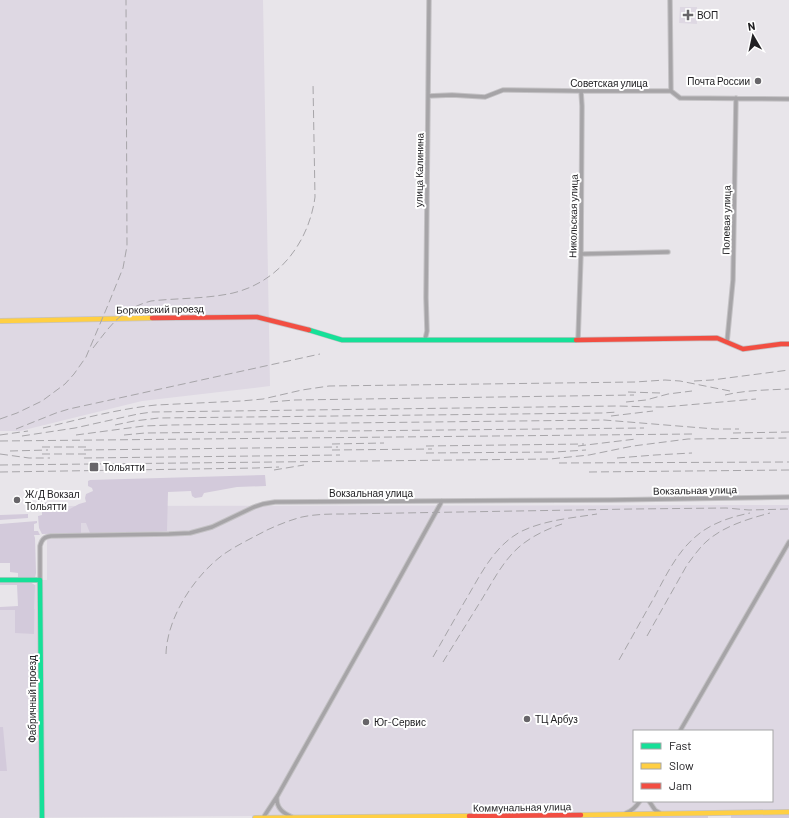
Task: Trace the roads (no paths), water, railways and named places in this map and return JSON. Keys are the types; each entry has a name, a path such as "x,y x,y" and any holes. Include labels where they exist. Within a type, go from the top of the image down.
{"street":[{"name":"улица Калинина","path":"425,340 427,331 429,0"},
{"path":"670,0 671,91"},
{"name":"Советская улица","path":"428,96 452,95 485,97 503,90 671,91 680,98 789,99"},
{"name":"Никольская улица","path":"578,340 581,254 582,91"},
{"name":"Полевая улица","path":"727,342 733,280 736,98"},
{"path":"581,254 668,252"},
{"name":"Борковский проезд","path":"0,321 257,317 319,332 342,340 425,340"},
{"path":"425,340 717,338 743,349 789,344"},
{"name":"Вокзальная улица","path":"40,580 40,546 43,538 46,536 190,533 212,527 254,507 275,502 611,500 789,497"},
{"path":"263,818 278,795 442,501"},
{"path":"681,730 789,542"},
{"path":"0,580 40,580"},
{"name":"Фабричный проезд","path":"40,580 42,818"},
{"path":"278,795 277,800 279,807 285,814 293,818"},
{"path":"624,814 630,812 639,802"},
{"path":"649,802 655,810 661,814"},
{"name":"Коммунальная улица","path":"255,818 501,817 789,812"},
{"path":"707,813 711,818"},
{"path":"715,818 718,813"},
{"path":"577,815 582,818"}],"railway":[{"path":"0,419 42,401 65,384 74,374 86,357 123,268 127,246 126,0"},
{"path":"93,348 111,325 132,308 151,301 223,295 249,288 278,270 289,258 299,244 306,229 312,214 315,197 313,83"},
{"path":"16,429 69,409 320,354"},
{"path":"694,381 789,370"},
{"path":"43,428 128,409 156,405 263,399 302,390 329,386 635,382 665,380 680,381 730,391"},
{"path":"725,395 749,391 789,389"},
{"path":"626,402 646,400 668,394 692,391"},
{"path":"628,392 660,393"},
{"path":"270,402 295,400 634,395"},
{"path":"22,436 75,428 152,412 618,406 664,407 756,399"},
{"path":"611,416 653,411"},
{"path":"115,425 159,418 618,412"},
{"path":"76,435 144,426 171,425 604,420 715,429 739,429"},
{"path":"124,435 145,433 644,428"},
{"path":"0,435 28,431"},
{"path":"733,433 789,432"},
{"path":"0,441 693,434"},
{"path":"0,465 550,459 589,455 633,446 688,439 789,438"},
{"path":"578,446 636,439"},
{"path":"332,444 384,443"},
{"path":"426,446 584,444"},
{"path":"42,447 90,447"},
{"path":"84,450 338,447"},
{"path":"332,450 432,449"},
{"path":"10,451 48,450"},
{"path":"426,453 555,452 586,450"},
{"path":"617,458 692,453"},
{"path":"0,454 29,458 50,458"},
{"path":"42,454 90,454"},
{"path":"84,458 340,455"},
{"path":"559,463 789,462"},
{"path":"274,470 304,465"},
{"path":"0,472 279,467"},
{"path":"589,472 789,470"},
{"path":"166,654 171,626 177,612 184,598 203,573 224,554 240,544 267,530 302,517 328,514 633,509 789,509"},
{"path":"619,660 668,572 682,550 700,533 713,525 727,519 750,513"},
{"path":"647,636 687,565 704,544 729,527 770,513"},
{"path":"433,657 488,563 510,538 520,532 539,525 558,520 597,514"},
{"path":"443,662 494,578 508,558 529,539 562,524"}],"place":[{"name":"ВОП","path":"688,15"},
{"name":"Почта России","path":"758,81"},
{"name":"Тольятти","path":"94,467"},
{"name":"Ж/Д Вокзал Тольятти","path":"17,500"},
{"name":"ТЦ Арбуз","path":"527,719"},
{"name":"Юг-Сервис","path":"366,722"}]}
